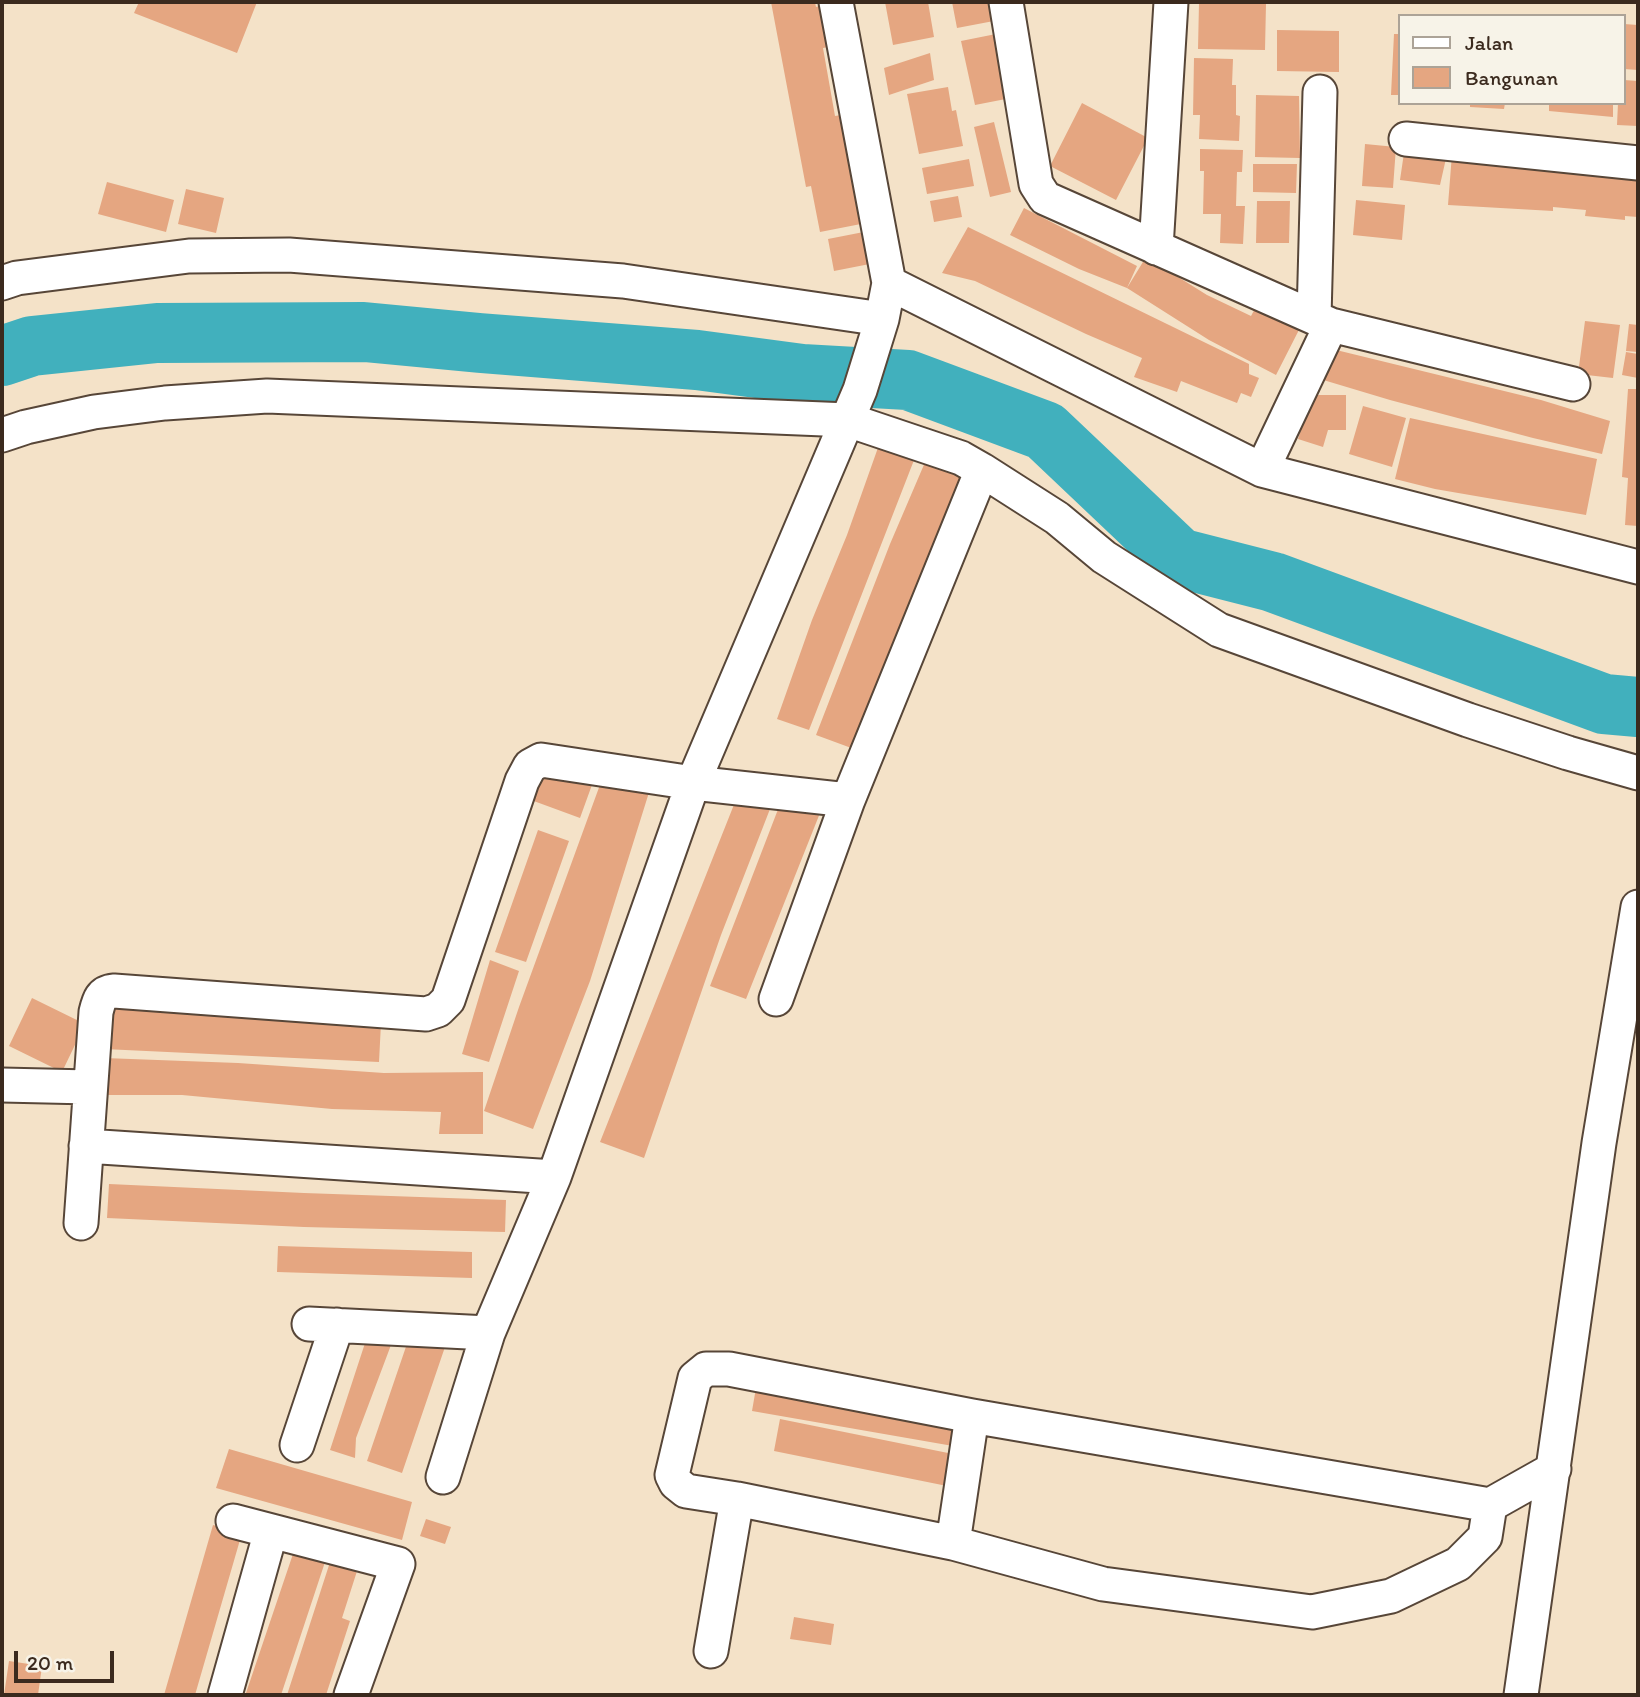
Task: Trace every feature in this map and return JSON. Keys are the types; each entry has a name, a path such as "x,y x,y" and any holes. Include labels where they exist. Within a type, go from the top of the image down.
{"street":[{"path":"443,1477 488,1333 554,1177 693,783 854,405 878,332 889,283 836,2"},
{"path":"1006,2 1036,184 1045,198 1322,321 1573,384"},
{"path":"1156,247 1171,2"},
{"path":"1262,470 1322,321 1320,92"},
{"path":"1406,139 1638,163"},
{"path":"2,283 30,276 189,256 289,255 623,281 878,332"},
{"path":"889,283 1262,470 1638,568"},
{"path":"2,435 94,412 165,403 267,396 854,405 982,470 1057,518 1104,557 1219,630 1468,720 1638,773"},
{"path":"776,999 848,800 982,470"},
{"path":"81,1223 96,1012 99,998 109,991 426,1014 438,1010 448,1000 522,780 530,766 541,760 693,783 848,800"},
{"path":"1521,1695 1599,1143 1638,907"},
{"path":"2,1085 90,1087"},
{"path":"86,1146 554,1177"},
{"path":"297,1445 323,1324 488,1333"},
{"path":"1490,1505 1485,1537 1458,1564 1391,1596 1312,1612 1103,1584 953,1544 737,1499 685,1491 672,1475 695,1378 706,1369 729,1369 972,1416 1490,1505 1554,1469"},
{"path":"953,1544 972,1416"},
{"path":"711,1651 737,1499"},
{"path":"233,1521 398,1564 351,1695"},
{"path":"225,1695 271,1531"}],"building":[{"path":"139,2 257,2 237,53 134,13"},
{"path":"771,2 815,2 816,7 819,6 828,47 823,48 835,116 841,115 866,223 820,232 811,186 806,187"},
{"path":"885,2 928,2 934,37 893,45"},
{"path":"952,2 996,2 999,20 957,28"},
{"path":"1199,3 1266,4 1265,50 1198,49"},
{"path":"1626,24 1638,25 1638,70 1626,69"},
{"path":"1277,30 1339,31 1339,72 1277,71"},
{"path":"1001,33 1016,97 975,105 961,41"},
{"path":"1394,34 1398,34 1398,95 1391,95"},
{"path":"930,53 934,80 889,95 884,68"},
{"path":"1194,58 1233,59 1232,85 1236,85 1236,115 1240,116 1239,141 1199,139 1200,115 1193,115"},
{"path":"1626,80 1638,81 1638,126 1617,125 1618,105 1626,105"},
{"path":"948,87 963,146 919,154 907,94"},
{"path":"1256,95 1299,96 1300,158 1255,157"},
{"path":"1082,103 1148,138 1116,200 1050,166"},
{"path":"1470,105 1505,105 1504,109"},
{"path":"1549,105 1613,105 1613,117 1549,111"},
{"path":"994,122 1011,192 990,197 974,127"},
{"path":"1365,144 1396,147 1393,188 1362,186"},
{"path":"1405,146 1447,154 1440,185 1400,180"},
{"path":"1200,149 1243,150 1242,172 1237,172 1236,206 1245,206 1243,244 1220,243 1221,214 1203,214 1204,171 1200,171"},
{"path":"1452,154 1638,171 1638,217 1625,216 1625,220 1585,216 1586,210 1553,207 1553,211 1448,205"},
{"path":"969,159 974,186 927,194 922,168"},
{"path":"1253,164 1297,164 1296,193 1253,192"},
{"path":"107,182 174,200 166,232 98,214"},
{"path":"186,189 224,198 216,233 178,224"},
{"path":"958,196 962,217 934,222 930,201"},
{"path":"1356,200 1405,205 1402,240 1353,235"},
{"path":"1257,201 1290,201 1289,243 1256,243"},
{"path":"1024,208 1137,266 1127,288 1079,269 1010,235"},
{"path":"968,227 1249,364 1249,374 1259,378 1251,397 1241,393 1237,403 1181,381 1177,392 1134,377 1142,358 975,281 942,273"},
{"path":"879,229 885,261 834,271 828,239"},
{"path":"1146,257 1207,295 1251,316 1258,303 1302,324 1276,375 1209,340 1127,288"},
{"path":"1585,321 1620,325 1613,378 1578,374"},
{"path":"1629,324 1638,325 1638,352 1626,351"},
{"path":"1328,348 1541,400 1610,421 1602,454 1390,400 1320,379"},
{"path":"1626,352 1638,354 1638,378 1622,375"},
{"path":"1628,389 1638,389 1638,526 1625,525 1628,478 1622,477"},
{"path":"1312,395 1346,395 1346,430 1328,430 1323,447 1298,439"},
{"path":"1363,406 1406,418 1392,467 1349,454"},
{"path":"1410,418 1597,459 1586,515 1435,489 1395,479"},
{"path":"880,442 916,455 809,730 777,719"},
{"path":"926,460 963,477 928,558 854,749 816,735 890,544"},
{"path":"544,765 593,782 580,818 531,800"},
{"path":"605,771 651,786 590,981 533,1129 484,1111"},
{"path":"737,797 770,809 721,935 644,1158 600,1142"},
{"path":"782,799 820,813 746,999 710,986"},
{"path":"538,830 569,841 526,962 495,952"},
{"path":"490,960 519,971 489,1062 462,1054"},
{"path":"32,998 85,1024 62,1072 9,1046"},
{"path":"107,1004 381,1023 379,1062 104,1049"},
{"path":"104,1058 238,1063 384,1073 483,1072 483,1134 439,1134 441,1112 332,1109 182,1095 104,1095"},
{"path":"109,1184 506,1200 505,1232 107,1218"},
{"path":"278,1246 472,1252 472,1278 277,1272"},
{"path":"411,1332 446,1344 402,1473 367,1461"},
{"path":"367,1337 391,1345 356,1438 355,1458 330,1450"},
{"path":"757,1382 959,1418 953,1446 752,1411"},
{"path":"780,1419 953,1454 947,1486 774,1451"},
{"path":"229,1449 412,1502 402,1540 216,1488"},
{"path":"426,1519 451,1527 445,1544 420,1536"},
{"path":"213,1525 242,1533 195,1695 164,1695"},
{"path":"295,1548 326,1559 281,1695 252,1695 246,1693"},
{"path":"331,1559 358,1568 342,1618 350,1621 326,1695 287,1695"},
{"path":"794,1617 834,1624 831,1645 790,1639"},
{"path":"9,1661 42,1666 38,1695 4,1695"}],"waterway":[{"path":"2,356 32,346 157,333 364,332 697,360 802,374 908,380 1045,431 1179,558 1273,582 1604,704 1638,707"}]}
